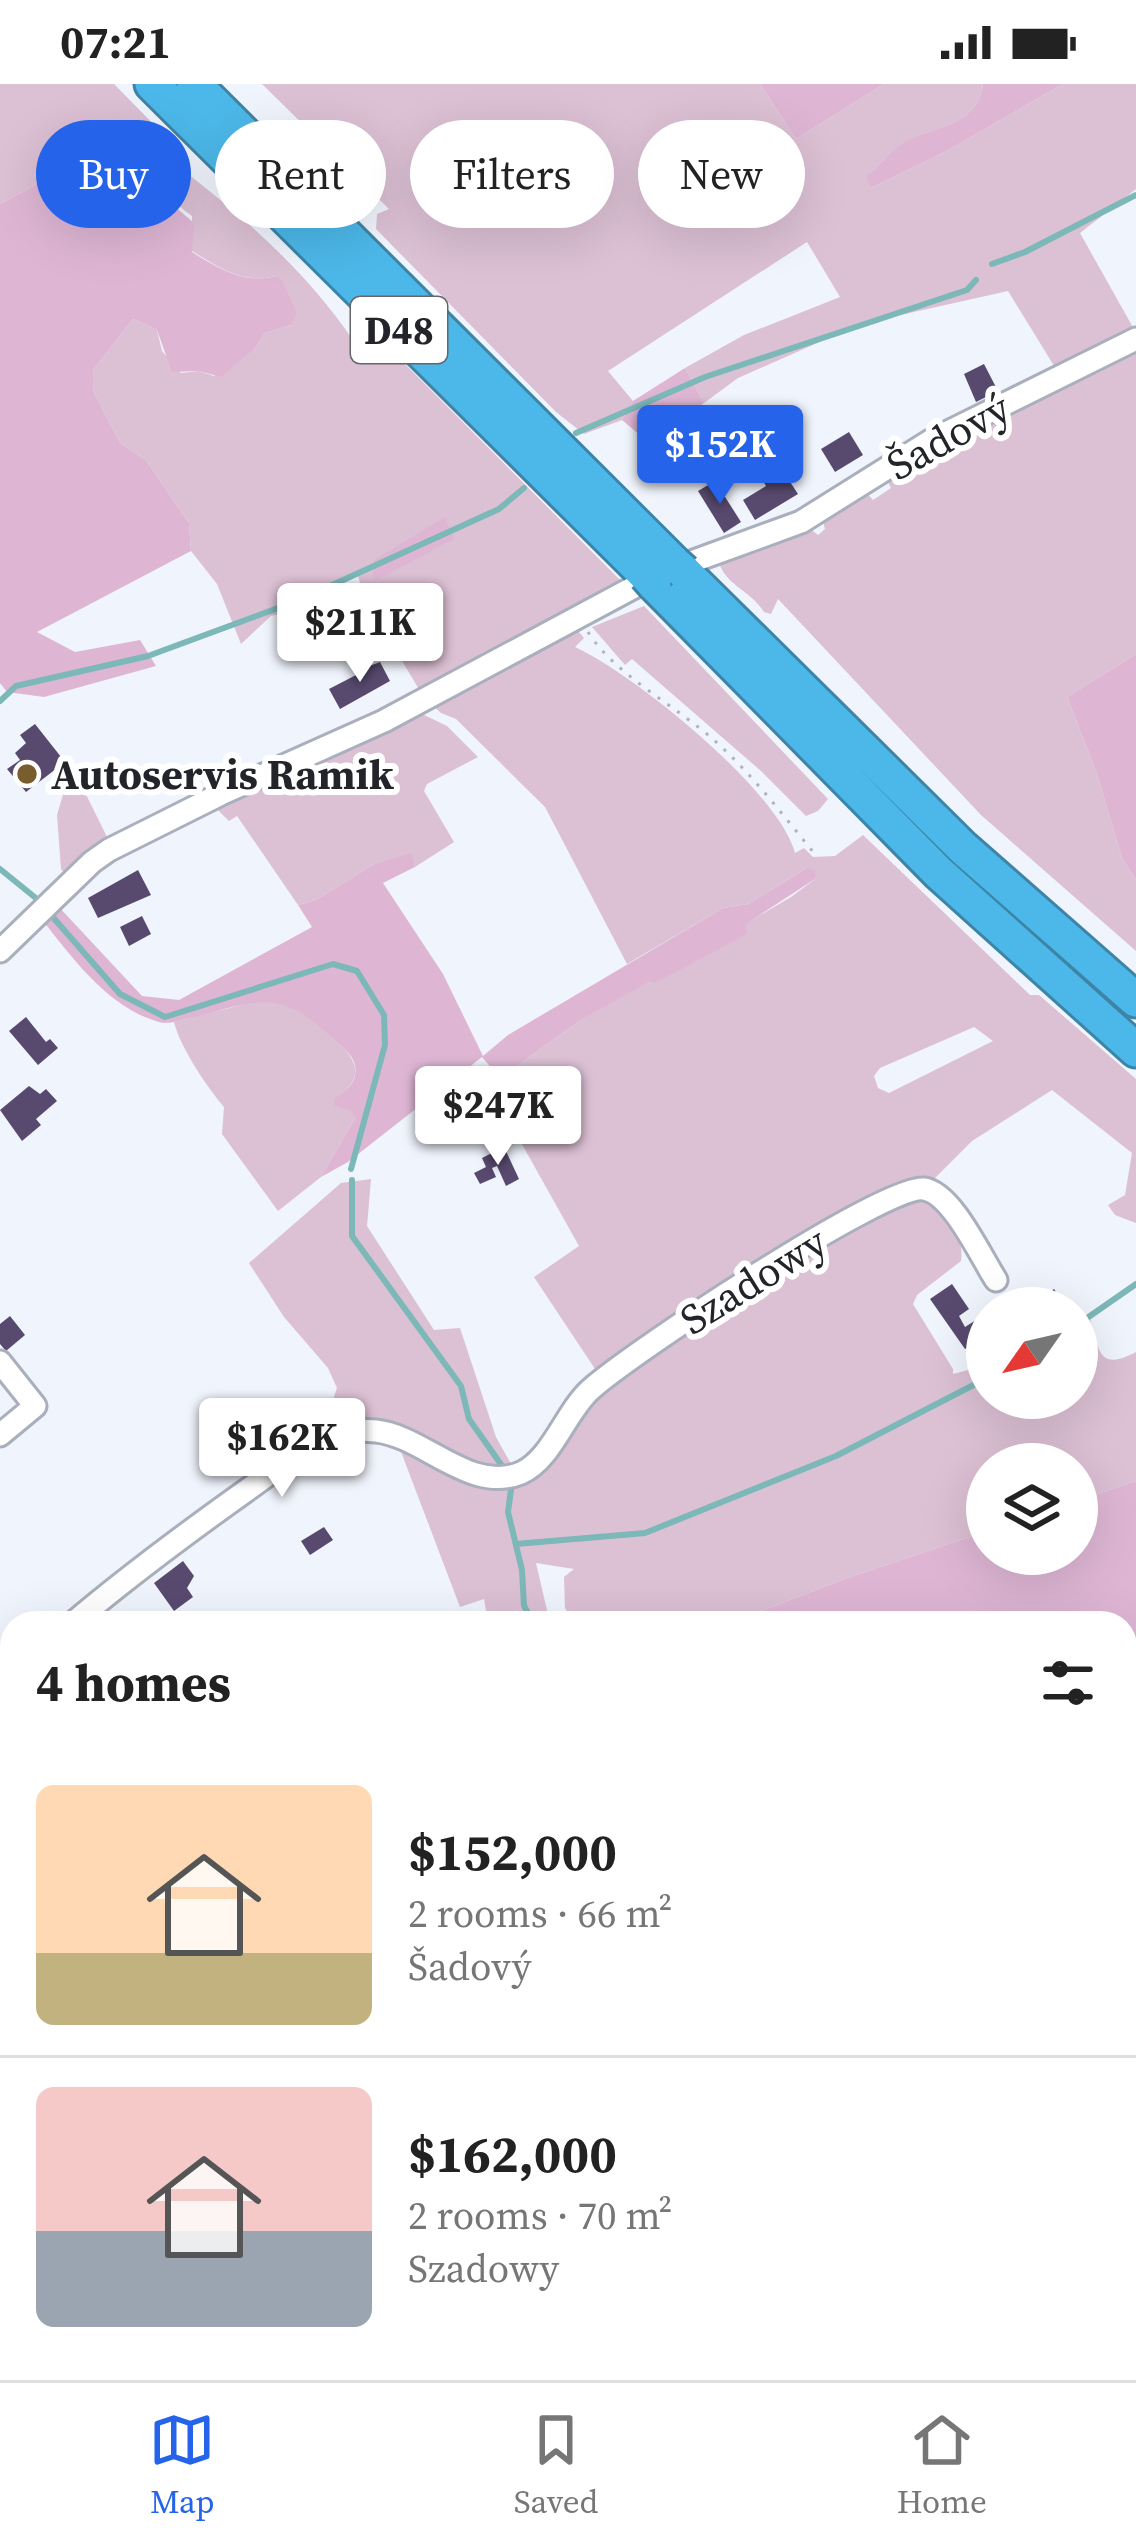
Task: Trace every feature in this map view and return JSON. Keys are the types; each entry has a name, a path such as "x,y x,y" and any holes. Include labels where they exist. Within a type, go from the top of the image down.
{"highway":[{"name":"D48","path":"152,84 665,574 1136,1000"},
{"name":"D48","path":"194,84 665,574 939,873 1136,1050"}],"street":[{"name":"Šadový","path":"665,574 801,522 932,440 1136,339"},
{"path":"0,951 109,850 220,794 384,722 578,614 665,574"},
{"name":"Szadowy","path":"88,1611 202,1522 309,1446 340,1432 378,1431 478,1475 508,1476 533,1466 569,1412 613,1370 729,1292 892,1196 923,1189 944,1200 996,1280"},
{"path":"0,1362 35,1406 0,1435"}],"path":[{"path":"578,614 598,648 719,744 814,853"}],"shaded area":[{"path":"0,84 114,84 149,120 36,120 36,184 0,204"},
{"path":"262,84 760,84 784,120 638,120 638,228 805,228 805,133 884,84 983,84 979,99 962,118 914,138 889,155 867,177 871,188 1063,84 1136,84 1136,189 1080,233 1135,331 1056,369 1008,291 860,324 738,378 704,403 685,368 744,335 840,297 807,242 608,371 633,401 622,420 584,434 556,412 376,229 386,228 389,209 386,120 299,120"},
{"path":"760,84 884,84 805,133 805,120 784,120"},
{"path":"983,84 1063,84 871,188 866,177 902,144 972,110"},
{"path":"191,177 215,196 215,228 252,228 323,300 364,357 387,346 622,582 420,691 365,599 358,576 324,586 300,609 271,616 241,644 217,584 191,551 189,523 146,460 120,443 93,390 93,370 133,319 157,330 162,351 181,373 199,371 214,376 255,348 265,333 291,325 276,276 242,276 192,251"},
{"path":"35,185 36,228 191,228 191,221 192,252 243,277 276,276 297,313 291,325 265,333 221,377 199,371 172,372 157,330 133,319 93,370 93,390 120,443 146,460 189,523 191,551 37,632 75,652 140,640 156,666 44,697 7,692 0,683 0,204"},
{"path":"1136,349 1136,654 1067,697 1122,858 1136,880 1136,951 981,815 778,599 771,614 764,612 719,563 808,527 818,535 825,529 822,517 864,490 873,500 891,488 885,476 908,461 914,470 923,465 919,455"},
{"path":"685,368 704,403 648,442 622,420 633,401"},
{"path":"445,517 454,539 377,580 374,560"},
{"path":"644,606 828,799 818,811 806,816 632,659 625,665 592,627"},
{"path":"574,626 584,638 575,647 632,682 734,768 783,827 795,853 804,848 813,857 835,856 863,835 1030,995 1039,995 1136,1079 1136,1223 1115,1215 1108,1205 1125,1195 1132,1153 1052,1090 972,1141 929,1184 599,1375 534,1277 579,1246 495,1096 500,1078 578,1022 815,879 807,868 748,904 723,908 627,964 545,807 456,719 430,703","holes":["974,1027 993,1041 889,1093 878,1088 874,1076 880,1068"]},
{"path":"1136,654 1136,880 1122,858 1067,697"},
{"path":"418,712 447,726 478,757 427,784 424,791 454,842 415,867 410,854 374,864 316,900 298,905 237,816 229,821 218,810 224,800"},
{"path":"69,760 109,841 66,875 61,869 57,815"},
{"path":"411,853 415,867 383,883 443,974 483,1056 508,1035 723,908 748,904 807,868 815,871 815,879 746,924 747,934 578,1022 500,1078 482,1057 348,1162 321,1177 355,1118 351,1111 334,1105 355,1074 354,1062 340,1044 306,1016 276,1003 247,1004 168,1023 141,1015 94,981 43,921 58,906 142,996 179,1000 312,927 298,905 316,900 374,864"},
{"path":"275,1001 296,1009 332,1035 350,1055 355,1072 345,1092 355,1118 321,1177 278,1211 222,1134 224,1107 195,1066 174,1022"},
{"path":"371,1179 367,1226 434,1330 460,1328 496,1437 521,1482 604,1388 658,1347 866,1218 897,1201 926,1200 953,1226 961,1261 917,1295 913,1304 953,1374 966,1371 966,1419 1098,1419 1098,1346 1107,1359 1136,1352 1136,1481 1098,1494 1098,1443 966,1443 966,1538 761,1611 567,1611 564,1577 574,1569 536,1563 547,1611 486,1611 484,1599 460,1607 392,1428 337,1428 333,1400 337,1388 328,1368 284,1317 249,1263 341,1183"},
{"path":"1136,1481 1136,1611 761,1611 966,1538 966,1575 1098,1575 1098,1494"}],"building":[{"path":"984,364 998,391 976,402 964,374"},
{"path":"849,432 863,455 835,472 821,449"},
{"path":"781,468 798,494 755,520 743,500 766,486 762,479"},
{"path":"715,481 741,522 724,533 698,491"},
{"path":"380,662 390,681 340,709 329,689"},
{"path":"35,724 65,762 26,792 7,769 20,760 15,753 26,743 20,735"},
{"path":"138,870 151,895 98,918 88,898"},
{"path":"142,916 151,934 129,946 120,927"},
{"path":"26,1017 46,1042 50,1039 58,1048 38,1065 9,1031"},
{"path":"29,1086 40,1094 46,1089 57,1101 36,1119 41,1125 22,1141 0,1110"},
{"path":"504,1147 519,1179 506,1186 497,1166 492,1168 496,1177 480,1184 474,1173 486,1167 482,1158"},
{"path":"952,1284 966,1305 959,1316 966,1326 966,1348 965,1349 930,1299"},
{"path":"10,1316 25,1335 6,1351 0,1344 0,1324"},
{"path":"324,1527 333,1540 310,1555 301,1541"},
{"path":"183,1561 194,1576 187,1588 193,1597 174,1611 154,1583"}],"waterway":[{"path":"992,264 1136,195"},
{"path":"576,433 705,377 967,290 976,280"},
{"path":"0,701 16,686 148,656 297,601 499,509 524,488"},
{"path":"0,869 37,899 120,994 165,1017 333,964 357,971 384,1015 385,1045 351,1169"},
{"path":"352,1180 352,1236 461,1386 469,1419 505,1470"},
{"path":"1098,1310 1136,1284"},
{"path":"516,1544 645,1533 836,1456 966,1389"},
{"path":"512,1482 508,1512 527,1611"}],"place":[{"name":"Autoservis Ramik","path":"27,774"}]}
